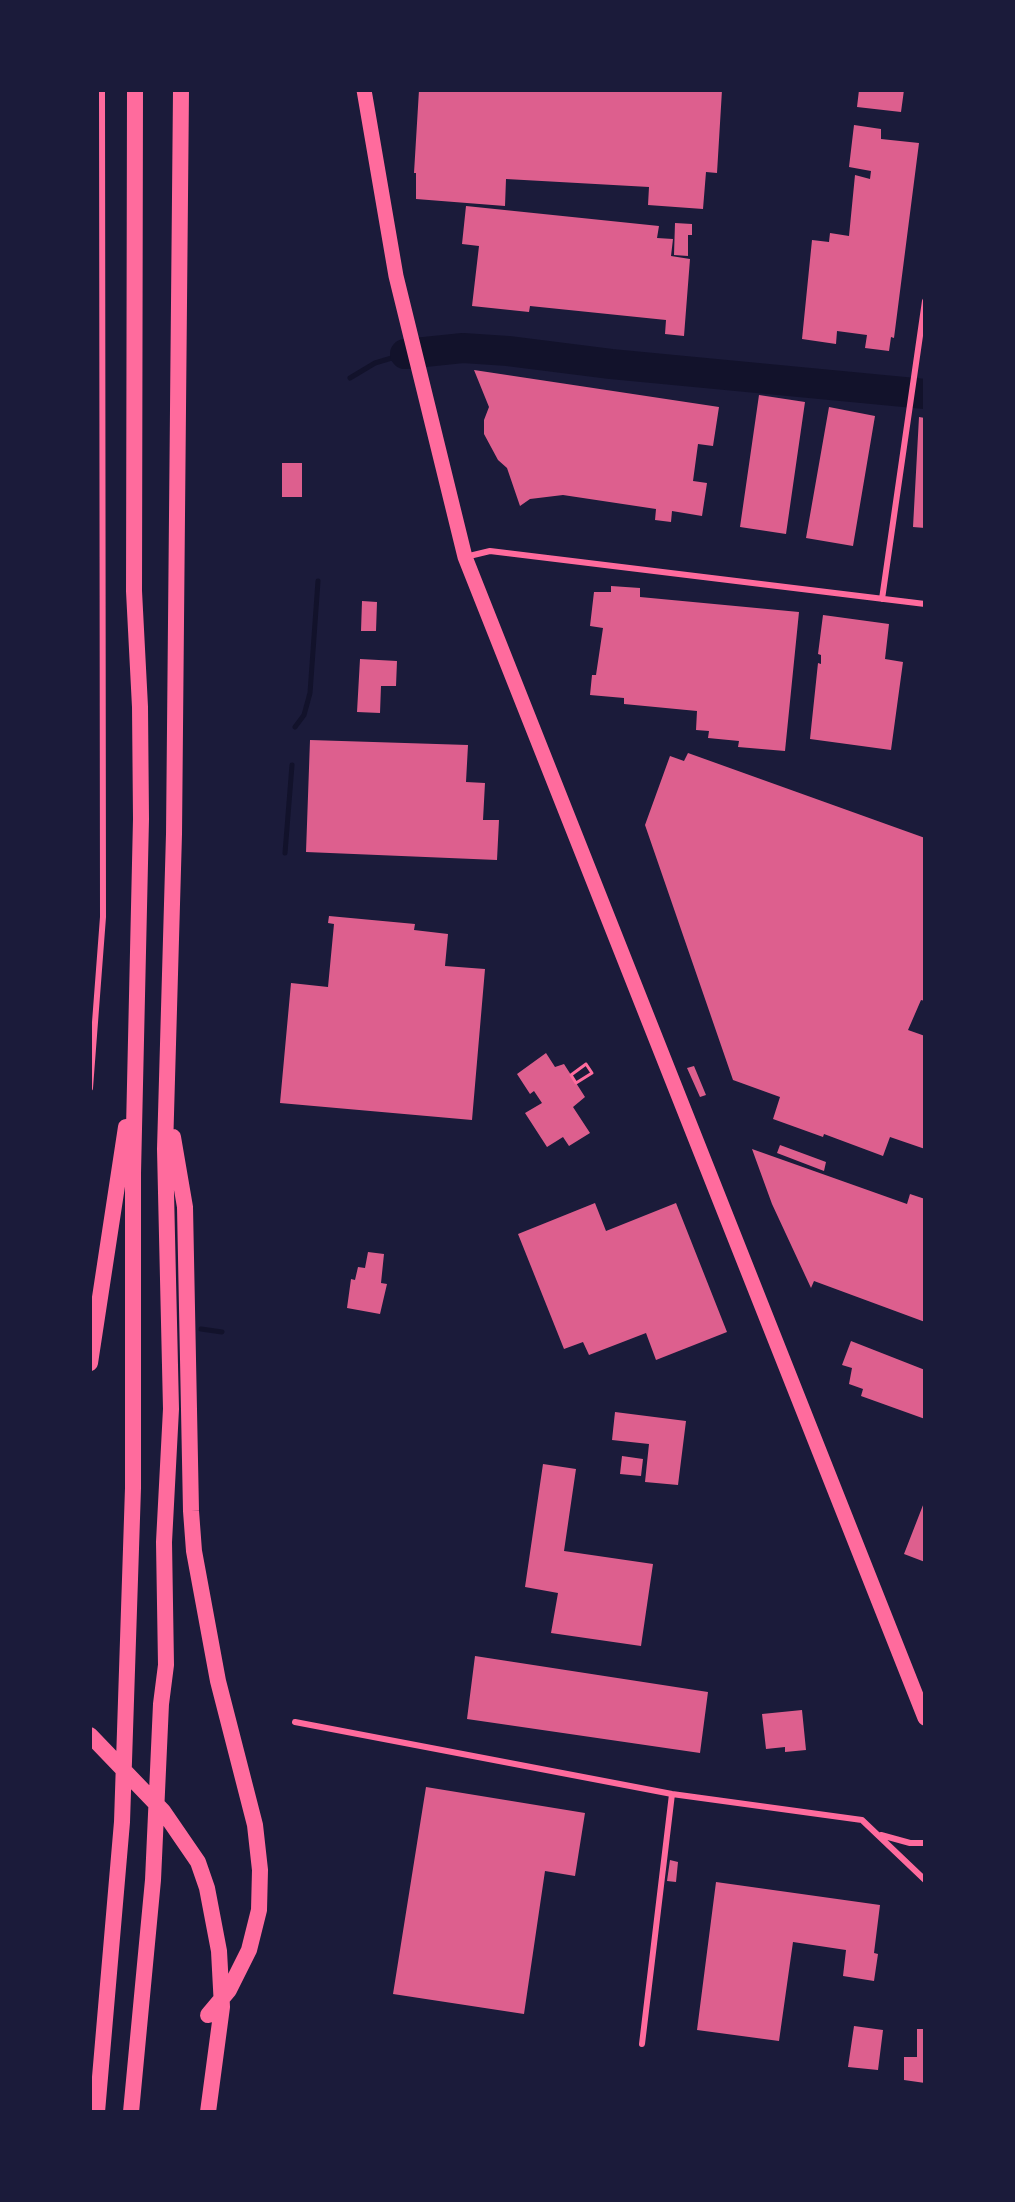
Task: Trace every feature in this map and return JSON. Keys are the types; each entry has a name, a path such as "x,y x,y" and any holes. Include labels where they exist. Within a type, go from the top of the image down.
{"highway":[{"path":"97,2112 124,1781 133,1488 135,1079 141,819 140,707 134,591 135,90"},
{"path":"131,2112 153,1880 161,1704 165,1665 164,1542 171,1409 165,1149 178,571 181,90"},
{"path":"90,1363 135,1079"},
{"path":"167,1101 185,1207 191,1511 194,1551 218,1681 255,1825 260,1870 259,1910 249,1950 230,1990 208,2015"},
{"path":"90,1735 163,1811 198,1862 207,1888 219,1951 222,2007 208,2112"}],"main road":[{"path":"364,90 396,276 465,557 925,1718"}],"street":[{"path":"90,1088 102,917 102,90"},
{"path":"882,598 925,301"},
{"path":"465,557 490,551 925,604"},
{"path":"296,1722 672,1794 851,1817 862,1820 880,1834 925,1880"},
{"path":"642,2044 672,1794"},
{"path":"880,1834 910,1843 925,1843"}],"path":[{"path":"586,1064 592,1072 576,1083 571,1075 586,1064"}],"building":[{"path":"419,90 722,90 717,173 706,172 703,209 648,205 649,187 506,179 505,206 416,199 416,173 414,173"},
{"path":"859,90 904,90 901,112 857,107"},
{"path":"854,125 881,129 881,139 919,143 894,338 891,337 889,351 865,348 867,335 837,331 836,344 802,339 812,240 829,242 830,233 849,236 855,175 870,179 871,171 849,167"},
{"path":"466,206 659,226 657,238 673,239 671,256 690,259 684,336 665,334 666,320 530,306 529,312 472,306 479,246 462,244"},
{"path":"675,223 692,224 692,235 688,235 688,256 674,255"},
{"path":"474,370 719,407 713,446 698,444 693,481 707,483 702,516 672,511 671,522 655,520 656,509 563,495 530,499 520,506 507,468 498,460 484,434 484,420 489,407"},
{"path":"759,395 805,402 786,534 740,527"},
{"path":"829,407 875,416 853,546 806,538"},
{"path":"919,417 925,418 925,528 913,527"},
{"path":"282,463 302,463 302,497 282,497"},
{"path":"611,586 640,588 640,597 799,612 785,751 738,747 739,741 708,738 709,731 696,730 697,711 624,704 624,698 590,695 592,675 596,675 603,628 590,626 594,592 611,592"},
{"path":"362,601 377,602 376,631 361,631"},
{"path":"823,615 889,624 885,659 903,662 891,750 810,739 818,663 821,664 821,655 818,654"},
{"path":"360,659 397,661 396,686 381,686 380,713 357,712"},
{"path":"310,740 468,745 466,782 485,783 483,820 499,820 497,860 306,852"},
{"path":"688,753 925,838 925,1001 921,1000 908,1030 925,1036 925,1149 890,1137 883,1156 824,1134 823,1137 773,1119 780,1097 733,1080 645,825 670,756 684,761"},
{"path":"329,916 415,924 414,930 448,934 445,966 485,969 472,1120 280,1103 291,983 328,987 334,924 328,923"},
{"path":"546,1053 555,1067 564,1064 585,1097 573,1107 590,1133 569,1146 563,1137 547,1147 525,1113 542,1103 534,1091 530,1094 517,1074"},
{"path":"694,1066 706,1095 700,1097 687,1068"},
{"path":"780,1145 826,1162 824,1171 777,1153"},
{"path":"752,1149 907,1204 910,1194 925,1199 925,1322 814,1281 811,1288 772,1204"},
{"path":"595,1203 606,1231 676,1203 727,1332 656,1360 646,1333 589,1355 583,1342 564,1349 518,1234"},
{"path":"368,1252 384,1254 381,1283 387,1284 380,1314 347,1308 351,1279 355,1280 358,1267 365,1268"},
{"path":"851,1341 925,1370 925,1419 861,1396 863,1389 849,1384 852,1368 842,1365"},
{"path":"615,1412 686,1421 678,1485 645,1482 649,1444 612,1440"},
{"path":"622,1456 643,1459 641,1476 620,1474"},
{"path":"543,1464 576,1469 564,1551 653,1564 641,1646 551,1633 558,1593 525,1587"},
{"path":"925,1500 925,1562 904,1554"},
{"path":"475,1656 708,1692 700,1753 467,1719"},
{"path":"802,1710 806,1750 785,1752 785,1747 766,1749 762,1714"},
{"path":"426,1787 585,1813 575,1876 545,1871 524,2014 393,1994"},
{"path":"670,1860 678,1862 676,1882 667,1881"},
{"path":"716,1882 880,1905 874,1953 878,1954 874,1981 843,1976 846,1950 793,1942 779,2041 697,2030"},
{"path":"854,2026 883,2030 878,2070 848,2067"},
{"path":"917,2029 925,2029 925,2083 904,2080 904,2057 917,2057"}],"waterway":[{"path":"405,354 463,348 508,351 611,364 925,394"},
{"path":"350,378 375,363 405,354"},
{"path":"295,727 304,715 310,693 318,581"},
{"path":"285,853 292,765"},
{"path":"201,1329 222,1332"}]}
